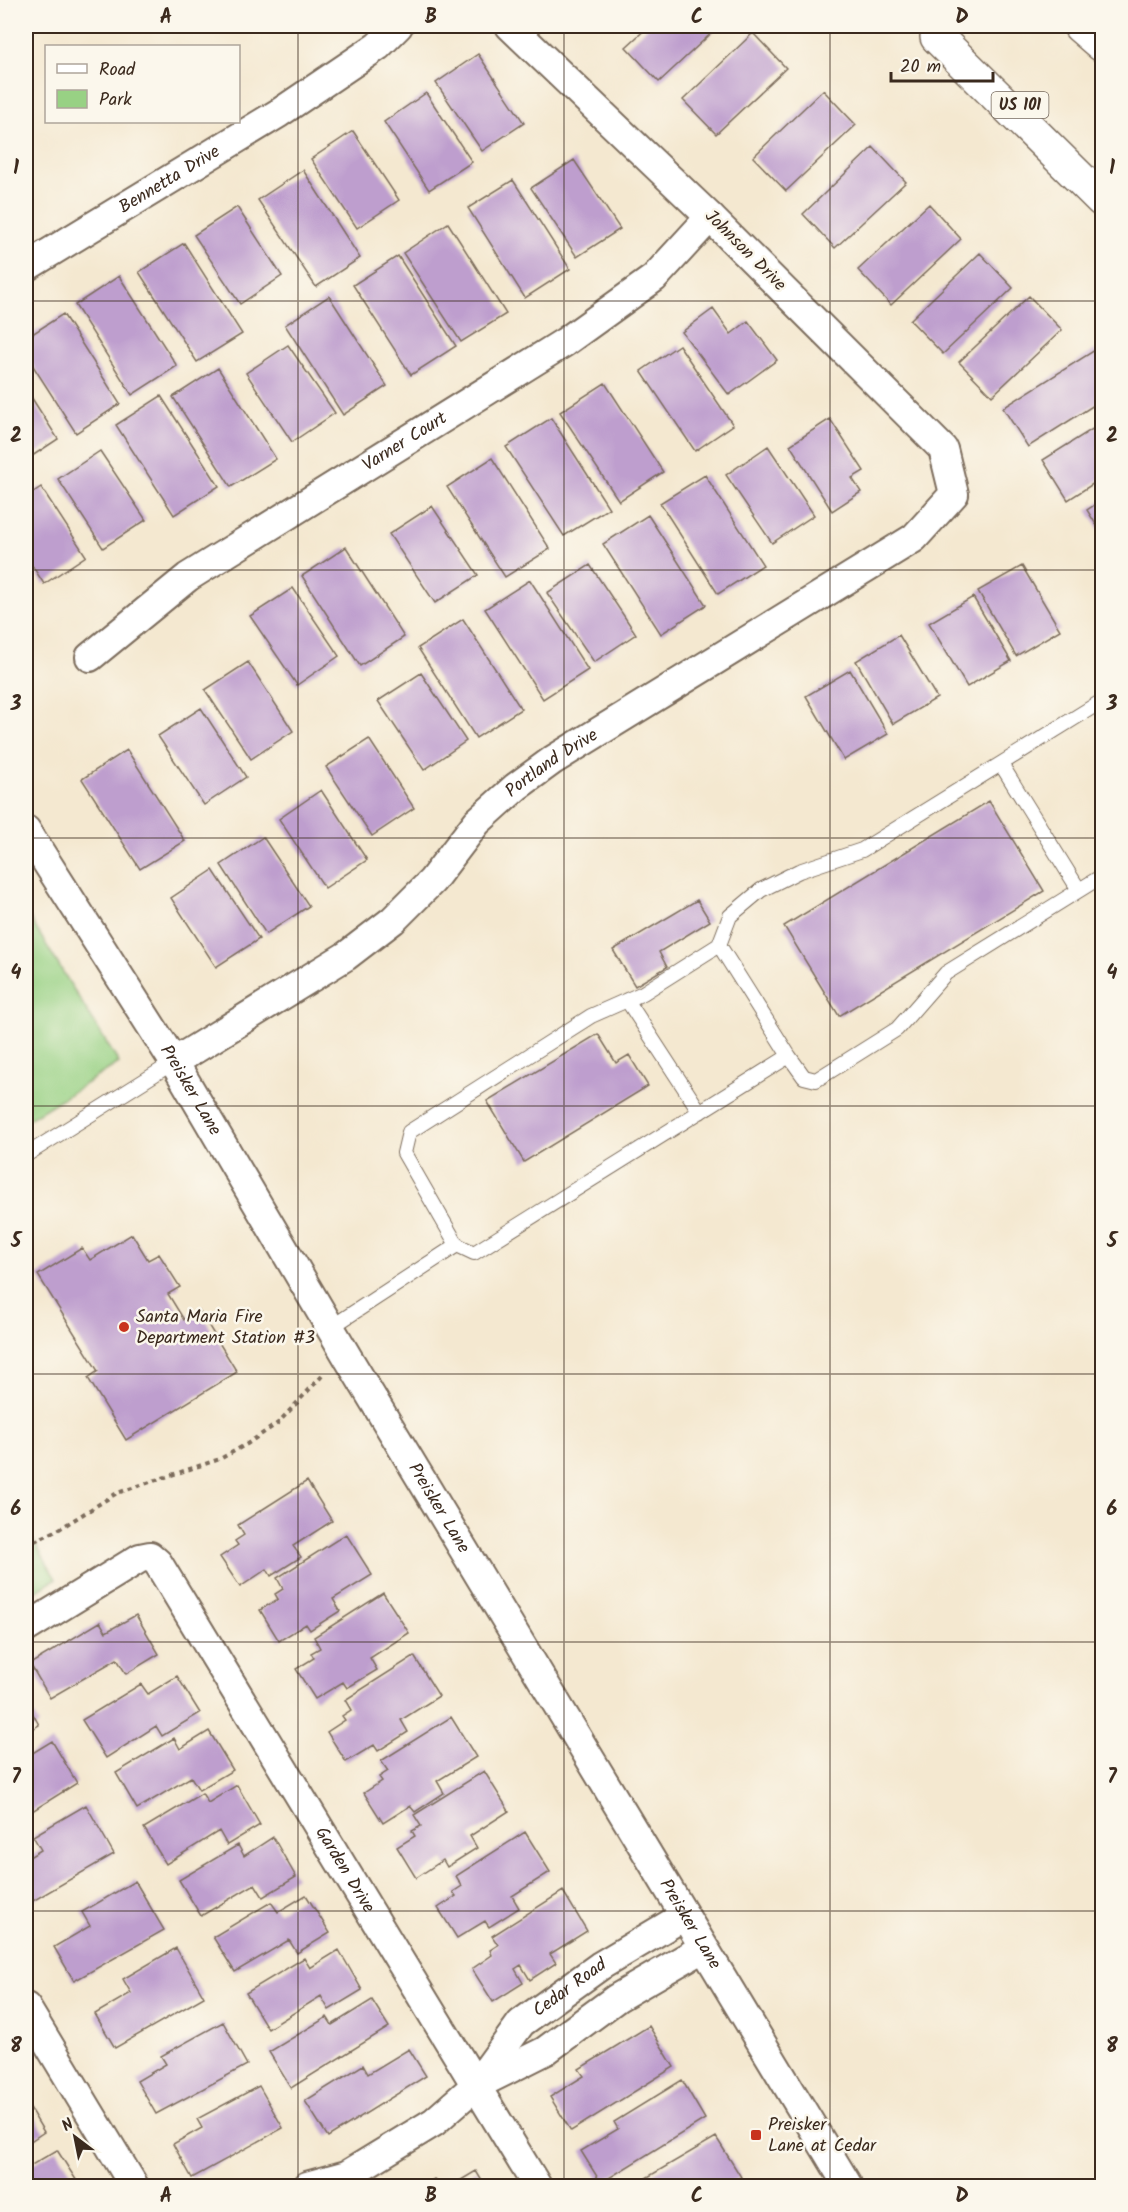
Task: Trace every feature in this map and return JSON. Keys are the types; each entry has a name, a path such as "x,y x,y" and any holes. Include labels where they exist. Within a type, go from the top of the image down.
{"highway":[{"path":"1080,26 1102,45"},
{"path":"931,31 1102,200"},
{"name":"US 101","path":"931,31 1102,173"}],"street":[{"name":"Bennetta Drive","path":"26,267 279,113 378,45 398,26"},
{"name":"Johnson Drive","path":"510,26 710,217 943,449 954,494"},
{"name":"Varner Court","path":"90,657 188,577 566,342 654,278 710,217"},
{"name":"Portland Drive","path":"174,1062 346,956 393,920 432,881 477,822 516,787 553,760 914,538 954,494"},
{"name":"Preisker Lane","path":"26,830 174,1062 330,1328 848,2187"},
{"name":"Garden Drive","path":"26,1628 140,1558 150,1556 158,1563 537,2187"},
{"name":"Cedar Road","path":"307,2187 347,2175 434,2122 476,2085 521,2023 600,1966 684,1916"},
{"name":"Cedar Road","path":"476,2085 545,2051 617,1998 703,1948"},
{"path":"26,2007 134,2187"}],"lane":[{"path":"789,1056 474,1254 457,1245 404,1152 409,1132 591,1016 643,993 719,945 730,916 761,890 798,871 862,850 1102,701"},
{"path":"1001,764 1079,890"},
{"path":"719,945 804,1077 816,1080 897,1029 946,973 1102,876"},
{"path":"627,1000 700,1112"},
{"path":"26,1155 174,1062"},
{"path":"330,1328 457,1245"}],"path":[{"path":"26,1545 56,1531 117,1493 220,1459 247,1444 278,1423 316,1380 348,1358"}],"green space":[{"path":"26,912 119,1063 26,1121"},
{"path":"26,1528 56,1579 26,1598"}],"building":[{"path":"649,26 719,26 659,82 626,47"},
{"path":"753,33 786,68 716,134 683,100"},
{"path":"478,54 524,123 482,151 436,83"},
{"path":"823,90 856,125 786,191 753,157"},
{"path":"426,93 472,162 429,190 384,122"},
{"path":"353,131 399,200 357,228 311,159"},
{"path":"873,147 906,182 835,248 803,214"},
{"path":"574,160 620,229 577,257 531,188"},
{"path":"303,170 360,258 316,287 258,200"},
{"path":"513,180 570,269 525,298 468,208"},
{"path":"929,204 961,239 891,305 858,270"},
{"path":"237,207 282,276 240,304 194,235"},
{"path":"448,223 506,314 461,342 403,253"},
{"path":"184,243 242,334 197,362 139,272"},
{"path":"980,253 1013,288 943,354 910,320"},
{"path":"398,256 456,346 411,375 353,285"},
{"path":"119,276 177,366 132,395 75,305"},
{"path":"329,296 387,386 343,415 285,325"},
{"path":"1029,296 1062,330 992,396 959,362"},
{"path":"713,309 731,334 748,321 777,360 729,395 682,332"},
{"path":"63,314 120,404 76,433 26,355 26,338"},
{"path":"288,345 335,413 292,442 246,373"},
{"path":"679,345 733,425 695,451 641,371"},
{"path":"1095,350 1102,362 1102,400 1028,447 1003,408"},
{"path":"218,368 276,459 231,487 173,397"},
{"path":"605,383 663,472 619,501 560,412"},
{"path":"26,389 58,439 26,460"},
{"path":"161,396 219,486 174,515 116,425"},
{"path":"551,418 609,508 564,536 506,447"},
{"path":"830,419 864,471 852,478 861,492 832,511 790,445"},
{"path":"1102,423 1102,478 1068,500 1043,460"},
{"path":"768,446 814,515 772,543 726,475"},
{"path":"100,451 146,520 103,548 58,479"},
{"path":"492,458 550,549 505,577 447,487"},
{"path":"705,475 763,565 718,594 660,503"},
{"path":"41,487 86,556 44,584 26,556 26,497"},
{"path":"1102,500 1102,534 1087,510"},
{"path":"432,506 478,575 435,603 389,534"},
{"path":"648,515 706,605 661,634 603,544"},
{"path":"346,547 404,637 360,666 302,576"},
{"path":"590,565 636,634 594,662 547,593"},
{"path":"1022,566 1060,630 1016,656 978,591"},
{"path":"530,580 588,670 543,699 485,609"},
{"path":"293,588 339,656 297,685 250,616"},
{"path":"973,597 1011,661 967,687 929,623"},
{"path":"463,619 521,709 476,738 418,648"},
{"path":"899,635 937,698 893,724 856,661"},
{"path":"248,662 293,731 251,759 205,690"},
{"path":"850,670 888,734 844,760 806,696"},
{"path":"421,673 466,741 424,770 378,701"},
{"path":"201,708 246,777 204,805 158,736"},
{"path":"369,739 414,808 372,836 326,767"},
{"path":"127,750 185,841 140,869 82,779"},
{"path":"321,790 367,860 325,888 279,819"},
{"path":"989,801 1044,891 839,1016 784,926"},
{"path":"263,837 309,906 266,934 221,865"},
{"path":"213,870 259,939 216,967 171,898"},
{"path":"697,900 710,921 659,952 667,967 635,986 613,950"},
{"path":"598,1034 616,1063 629,1055 648,1086 524,1162 487,1101"},
{"path":"132,1234 148,1260 159,1254 180,1287 168,1294 184,1320 199,1310 237,1372 126,1440 88,1378 98,1371 38,1275 82,1248 90,1260"},
{"path":"307,1481 332,1521 293,1546 301,1557 271,1576 267,1569 240,1587 220,1557 238,1545 235,1541 244,1535 238,1525"},
{"path":"346,1534 372,1575 333,1599 340,1611 310,1630 306,1624 279,1641 260,1610 278,1599 275,1594 283,1589 277,1578"},
{"path":"383,1593 409,1633 370,1658 377,1670 347,1688 343,1682 315,1699 296,1669 314,1658 311,1653 320,1648 314,1637"},
{"path":"136,1615 159,1654 126,1674 117,1659 50,1698 30,1664 100,1622 106,1632"},
{"path":"414,1656 439,1696 401,1720 408,1732 378,1751 374,1745 346,1762 327,1732 345,1720 342,1716 351,1710 345,1700"},
{"path":"177,1676 200,1713 162,1736 156,1726 106,1758 82,1720 141,1684 148,1694"},
{"path":"26,1701 39,1725 26,1733"},
{"path":"451,1717 476,1757 437,1781 444,1793 415,1812 410,1806 383,1823 364,1793 382,1781 379,1777 388,1771 381,1761"},
{"path":"209,1731 233,1770 199,1790 191,1777 137,1809 116,1773 174,1738 180,1749"},
{"path":"52,1741 77,1783 26,1815 26,1757"},
{"path":"484,1771 509,1811 470,1836 477,1848 447,1867 443,1860 416,1878 397,1847 415,1836 412,1831 421,1826 414,1815"},
{"path":"237,1785 260,1825 227,1845 219,1831 166,1864 144,1828 202,1793 208,1803"},
{"path":"86,1805 114,1854 26,1905 26,1859 41,1850 33,1836"},
{"path":"525,1832 550,1872 512,1896 519,1908 489,1927 485,1921 457,1938 438,1908 456,1896 453,1892 462,1886 456,1876"},
{"path":"273,1837 296,1877 263,1897 255,1884 201,1916 179,1880 238,1845 244,1856"},
{"path":"135,1881 164,1930 74,1981 54,1947 90,1926 82,1912"},
{"path":"563,1891 587,1931 550,1954 556,1963 530,1980 521,1965 515,1969 523,1983 493,2002 472,1969 492,1955 490,1950 498,1945 492,1936"},
{"path":"306,1895 330,1933 297,1953 289,1940 235,1972 213,1937 271,1902 278,1912"},
{"path":"176,1948 204,1997 115,2048 95,2014 131,1993 123,1979"},
{"path":"339,1950 362,1990 329,2010 321,1996 268,2029 246,1993 304,1958 310,1968"},
{"path":"372,2000 389,2027 291,2088 269,2052 327,2017 332,2025"},
{"path":"223,2022 247,2065 156,2114 137,2081 166,2064 161,2056"},
{"path":"649,2026 674,2067 571,2131 550,2097 584,2076 579,2069"},
{"path":"409,2049 426,2076 328,2137 305,2101 363,2065 368,2074"},
{"path":"682,2080 705,2119 601,2183 581,2151 618,2129 614,2122"},
{"path":"259,2086 283,2128 192,2178 173,2144 202,2128 197,2119"},
{"path":"26,2102 44,2132 26,2144"},
{"path":"716,2137 741,2177 725,2186 651,2186 646,2178"},
{"path":"57,2150 80,2186 26,2186 26,2159 30,2166"},
{"path":"476,2171 485,2186 451,2186"},
{"path":"434,2179 439,2186 422,2186"}],"place":[{"name":"Santa Maria Fire Department Station #3","path":"124,1327"},
{"name":"Preisker Lane at Cedar","path":"756,2135"}]}
